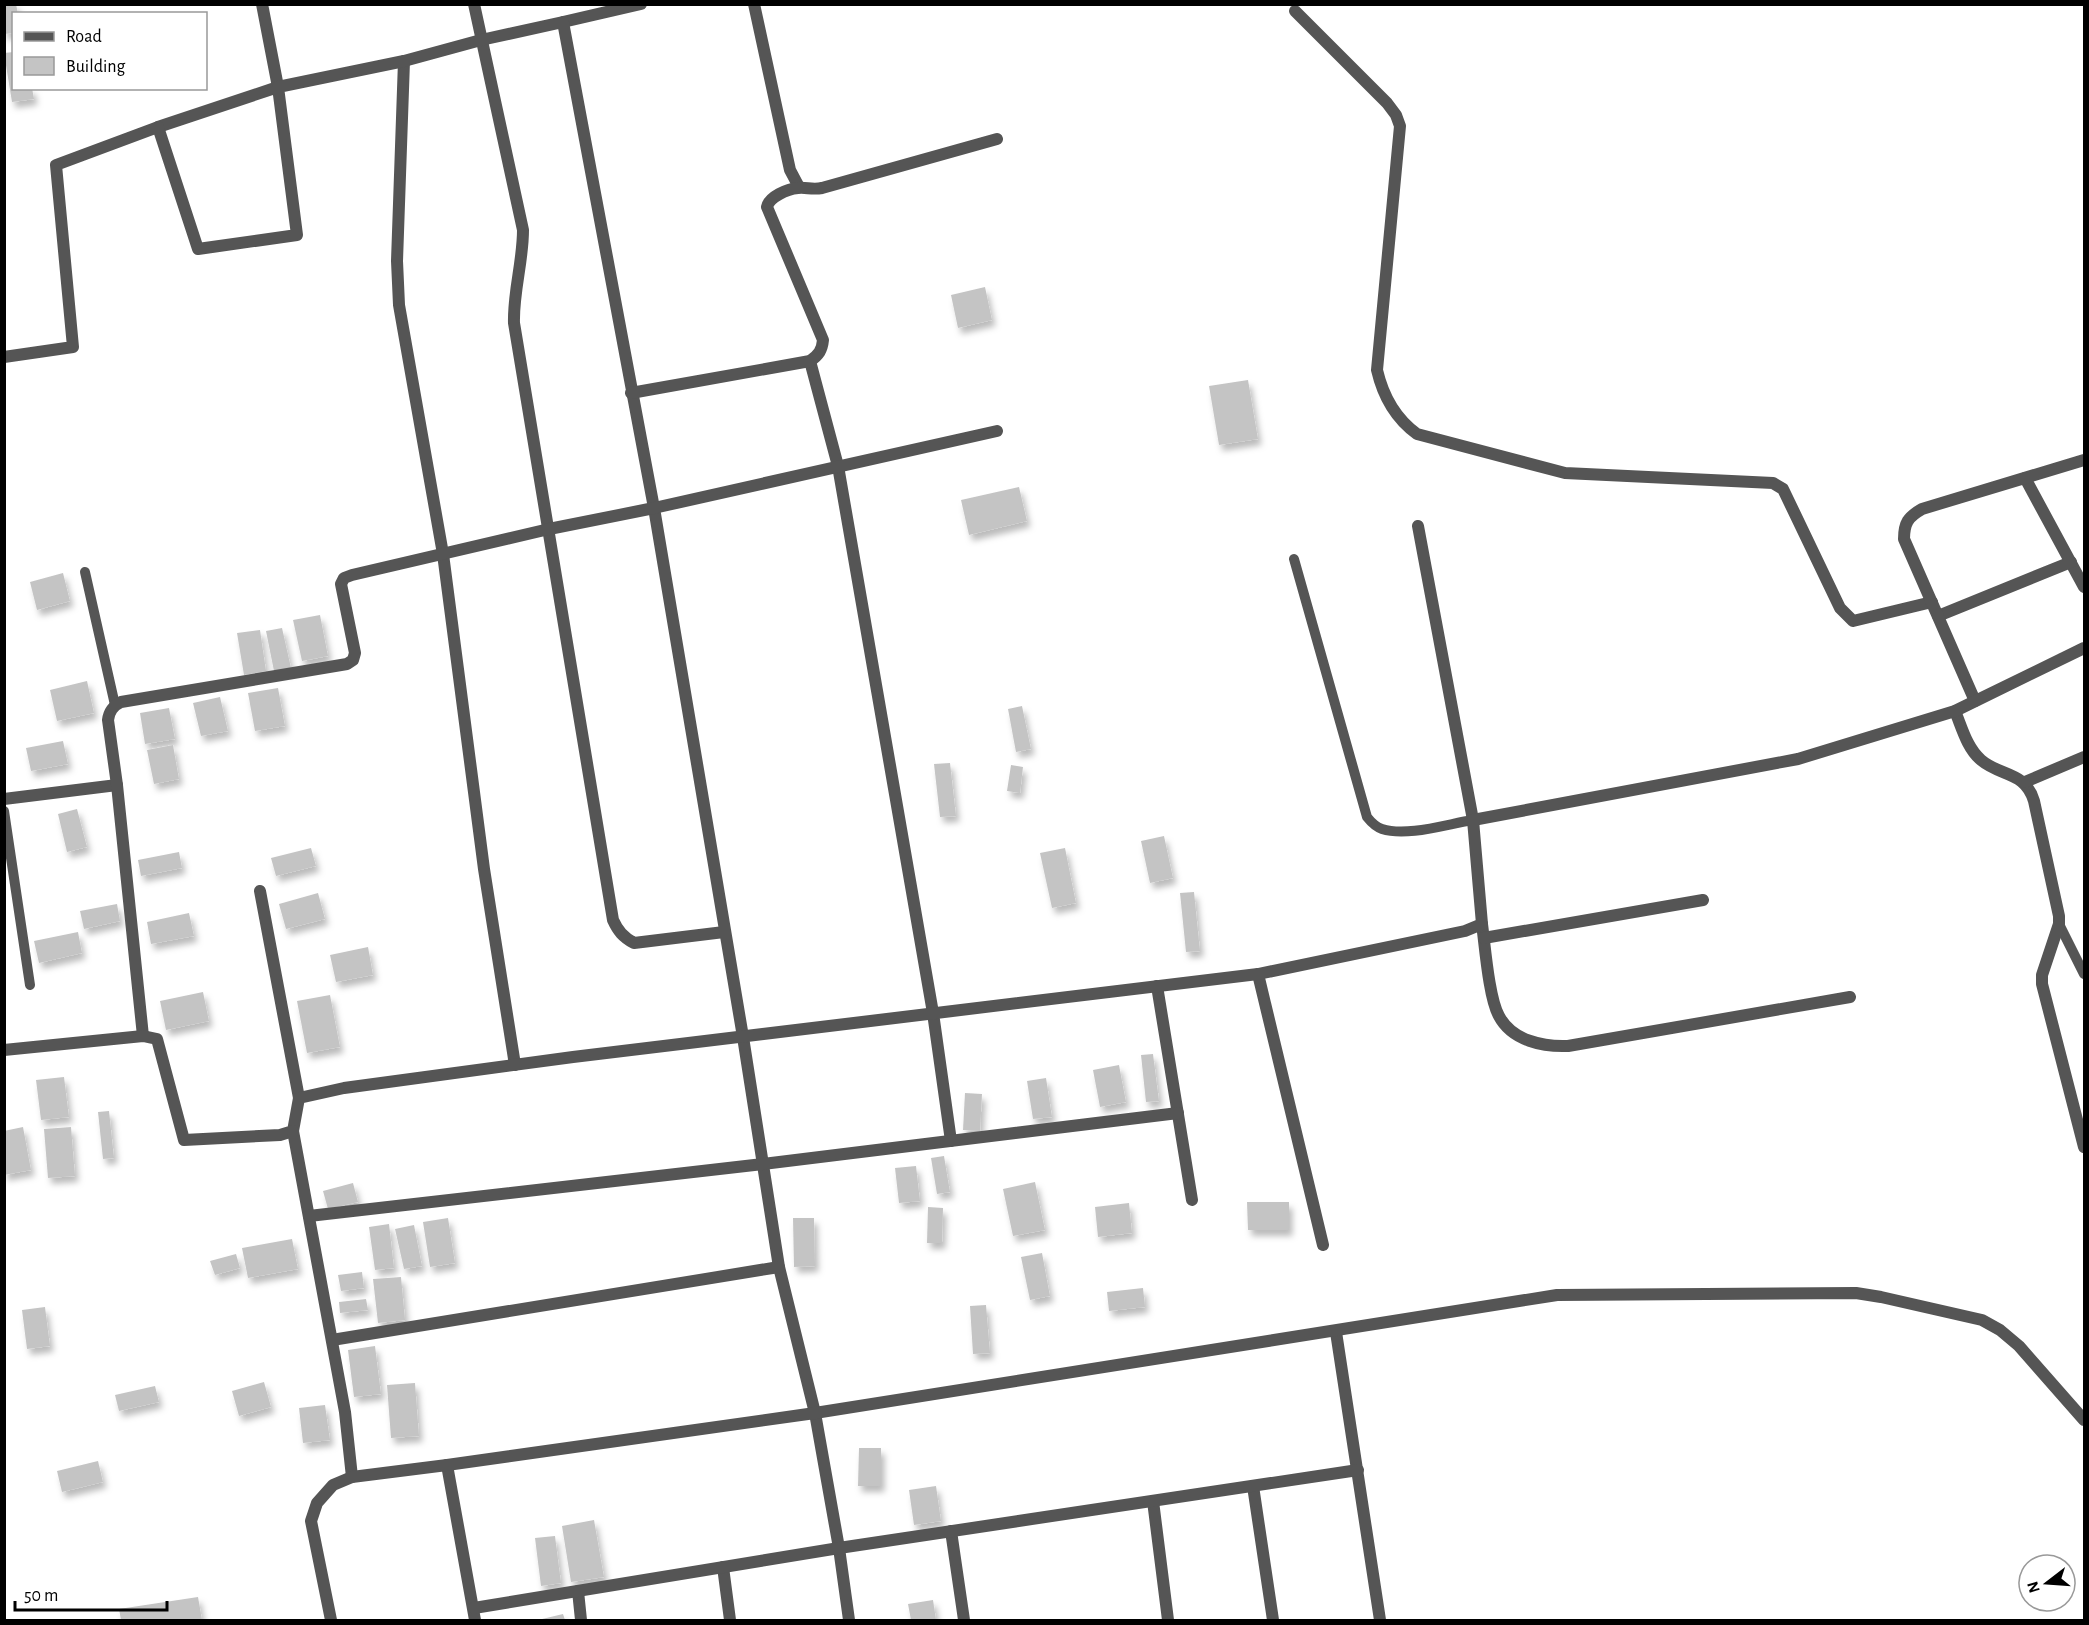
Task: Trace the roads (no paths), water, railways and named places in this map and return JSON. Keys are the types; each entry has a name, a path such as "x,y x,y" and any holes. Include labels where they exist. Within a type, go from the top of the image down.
{"street":[{"path":"158,127 198,249 297,234 278,87 262,4"},
{"path":"474,4 523,230 522,257 513,309 514,323 613,920 618,931 634,943 724,932"},
{"path":"4,357 73,347 56,165 158,127 278,87 404,62 481,40 642,4"},
{"path":"754,4 790,170 799,187"},
{"path":"1295,11 1387,103 1396,115 1400,126 1377,370 1381,388 1403,424 1417,434 1565,473 1773,483 1783,489 1840,608 1853,621 1932,602"},
{"path":"563,22 654,508 743,1037 779,1267 815,1413 839,1548 849,1620"},
{"path":"404,62 397,282 399,305 443,554 484,870 515,1065"},
{"path":"632,393 810,361 817,356 822,348 823,340 767,207 768,201 772,198 799,187 811,190 822,188 997,139"},
{"path":"810,361 838,466 933,1013 951,1141"},
{"path":"143,1036 108,720 109,713 115,705 121,702 347,664 353,660 355,653 341,590 341,584 345,578 549,529 654,508 997,431"},
{"path":"1975,701 1904,539 1904,525 1911,516 1922,509 2085,460"},
{"path":"2025,478 2085,587"},
{"path":"1418,526 1473,820 1482,924 1494,1000 1499,1017 1513,1031 1536,1044 1551,1047 1568,1046 1850,996"},
{"path":"1938,616 2071,562"},
{"path":"1473,820 1798,759 1955,711 2085,648"},
{"path":"1955,711 1969,746 1982,761 2025,782 2034,801 2058,908 2059,924 2042,975 2042,984 2085,1147"},
{"path":"2025,782 2085,757"},
{"path":"4,799 117,785"},
{"path":"260,891 299,1098 293,1131 345,1412 352,1477"},
{"path":"1484,938 1703,900"},
{"path":"299,1098 344,1088 515,1065 1258,974 1465,932 1482,924"},
{"path":"1258,974 1323,1245"},
{"path":"1157,986 1192,1200"},
{"path":"4,1050 143,1036 157,1039 184,1140 280,1135 293,1131"},
{"path":"309,1216 1178,1113"},
{"path":"332,1340 779,1267"},
{"path":"331,1620 311,1521 317,1503 333,1485 352,1477 815,1413 1336,1332 1557,1295 1856,1293 1982,1320 2000,1330 2019,1346 2085,1420"},
{"path":"1336,1332 1380,1620"},
{"path":"447,1465 474,1614 578,1591 839,1548 1358,1470"},
{"path":"1253,1486 1273,1620"},
{"path":"1153,1501 1167,1620"},
{"path":"951,1531 964,1620"},
{"path":"723,1567 730,1620"},
{"path":"578,1591 581,1620"}],"lane":[{"path":"1294,559 1367,817 1379,829 1394,832 1406,832 1473,820"},
{"path":"85,572 115,705"},
{"path":"4,811 30,985"},
{"path":"2059,924 2085,974"}]}
